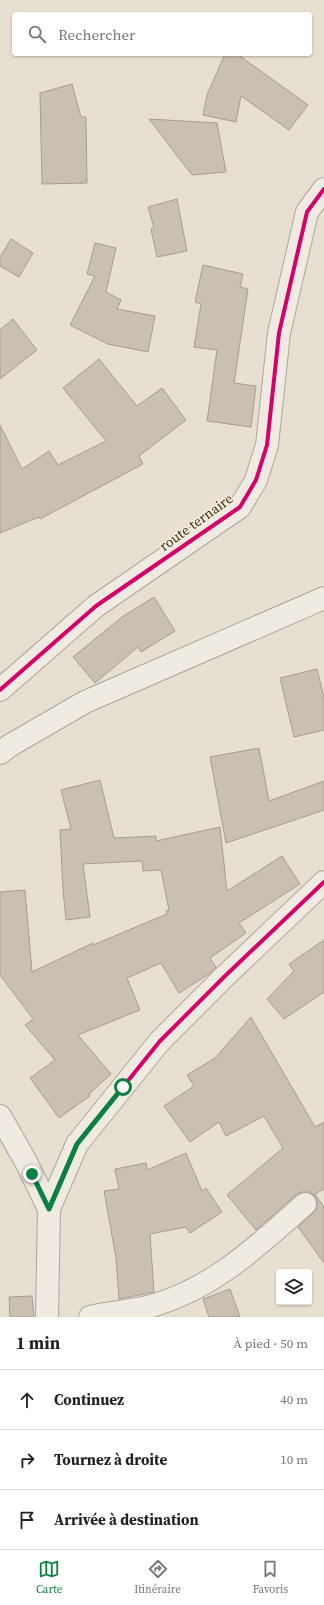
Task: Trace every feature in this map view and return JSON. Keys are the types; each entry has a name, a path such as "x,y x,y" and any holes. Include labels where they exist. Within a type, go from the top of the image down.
{"street":[{"name":"route ternaire","path":"0,690 96,606 240,507 256,480 267,445 279,334 307,212 324,189"},
{"path":"0,753 8,746 85,702 324,598"},
{"path":"47,1317 49,1209 77,1144 160,1041 224,977 324,882"},
{"path":"0,1116 26,1162 49,1209"},
{"path":"90,1317 154,1305 182,1295 209,1282 238,1262 305,1204"}],"building":[{"path":"224,56 240,56 308,105 289,130 241,96 236,122 203,115 207,95"},
{"path":"72,84 81,117 86,117 87,183 42,184 40,93"},
{"path":"149,119 217,123 226,172 192,175"},
{"path":"177,199 187,251 157,257 151,229 154,228 148,207"},
{"path":"11,239 33,253 19,277 0,266 0,257"},
{"path":"95,243 116,248 106,292 121,300 117,309 155,316 148,352 108,344 70,325 95,276 87,274"},
{"path":"203,265 243,274 240,287 248,289 234,383 256,386 251,427 207,421 217,350 194,347 201,304 195,302"},
{"path":"13,319 37,350 0,379 0,330"},
{"path":"99,359 137,406 162,388 186,420 139,456 143,464 40,519 39,517 0,533 0,425 22,469 49,451 58,465 106,441 63,388"},
{"path":"154,597 175,631 141,652 138,647 95,683 73,657 122,617"},
{"path":"317,669 324,698 324,730 294,737 280,678"},
{"path":"259,748 269,801 324,781 324,810 226,843 210,757"},
{"path":"100,780 114,838 156,836 156,841 220,827 227,891 282,856 300,884 239,923 246,933 210,958 216,967 209,974 179,993 161,963 127,978 140,1010 78,1035 111,1074 89,1094 90,1096 59,1118 30,1078 55,1060 25,1025 33,1019 0,975 0,892 25,890 32,972 93,943 93,945 167,914 166,911 169,910 161,870 143,871 142,861 83,864 90,917 66,920 60,830 71,829 61,790"},
{"path":"324,940 324,992 284,1019 267,999 294,971 289,964"},
{"path":"251,1017 315,1127 324,1122 324,1189 315,1194 324,1207 324,1263 298,1227 317,1208 317,1201 314,1195 309,1192 297,1194 256,1230 227,1195 283,1148 264,1116 226,1136 219,1122 190,1142 164,1106 194,1086 187,1075 215,1058"},
{"path":"186,1153 202,1191 206,1188 222,1212 190,1233 186,1227 150,1234 154,1292 119,1299 116,1258 104,1191 119,1189 115,1169 146,1163 147,1170"},
{"path":"230,1289 240,1317 209,1317 203,1299"},
{"path":"32,1296 34,1317 10,1317 9,1297"}],"cycle path":[{"path":"0,690 96,606 240,507 256,480 267,445 279,333 307,212 324,189"},
{"path":"49,1209 77,1144 160,1041 224,977 324,882"}],"route":[{"path":"32,1174 49,1209 77,1144 123,1087"}]}
